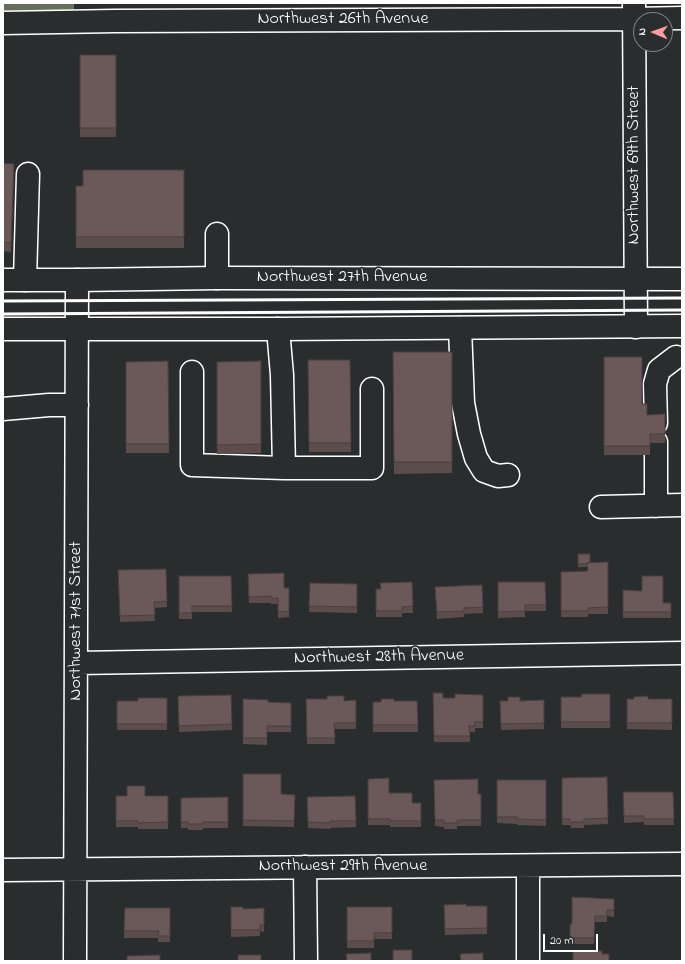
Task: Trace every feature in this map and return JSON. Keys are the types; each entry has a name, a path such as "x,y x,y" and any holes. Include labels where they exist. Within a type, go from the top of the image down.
{"street":[{"name":"Northwest 26th Avenue","path":"3,23 88,12 634,11 682,18"},
{"name":"Northwest 69th Street","path":"634,11 636,327"},
{"path":"25,280 28,174"},
{"path":"217,234 217,278"},
{"name":"Northwest 27th Avenue","path":"3,280 217,278 682,279"},
{"name":"Northwest 71st Street","path":"75,961 77,280"},
{"path":"3,329 278,329 679,326 679,359 659,370 654,384 656,506"},
{"path":"460,328 463,403 469,434 476,458 484,471 498,476 508,475"},
{"path":"278,329 282,375 284,468"},
{"path":"192,372 192,465 284,468 372,468 372,389"},
{"path":"3,409 49,405 77,405"},
{"path":"601,507 682,505"},
{"name":"Northwest 28th Avenue","path":"77,663 682,653"},
{"name":"Northwest 29th Avenue","path":"3,870 682,864"},
{"path":"528,866 528,961"},
{"path":"305,868 306,961"}],"green space":[{"path":"3,3 74,3 74,16 3,15"}],"building":[{"path":"80,55 116,55 116,128 80,128"},
{"path":"3,163 14,164 11,243 3,242"},
{"path":"83,170 184,170 184,237 76,237 76,186 83,186"},
{"path":"393,352 452,352 452,462 394,462"},
{"path":"604,357 642,357 642,404 647,404 647,415 665,414 665,434 650,434 650,446 604,446"},
{"path":"308,360 350,360 351,443 309,443"},
{"path":"168,361 169,444 126,444 126,362"},
{"path":"261,361 261,444 217,445 217,362"},
{"path":"578,554 590,554 590,562 587,564 578,564"},
{"path":"608,562 608,607 588,608 588,611 561,611 561,572 588,571 587,563"},
{"path":"166,569 167,601 154,602 155,615 120,616 118,570"},
{"path":"284,573 284,588 289,588 289,611 278,612 278,598 271,598 271,596 249,597 248,574"},
{"path":"179,576 231,576 232,606 192,606 192,613 179,613"},
{"path":"642,576 663,576 663,603 671,603 671,612 623,612 623,590 642,591"},
{"path":"412,582 413,606 402,607 402,611 376,611 376,589 381,589 380,583"},
{"path":"498,582 545,582 546,605 525,605 525,611 498,612"},
{"path":"310,583 357,584 357,607 309,606"},
{"path":"482,585 483,607 464,608 464,611 437,612 435,587"},
{"path":"433,693 443,693 443,698 455,698 455,694 483,695 483,722 474,722 475,726 469,726 470,736 434,736"},
{"path":"582,694 610,694 610,722 561,722 561,697 581,697"},
{"path":"231,695 232,724 179,726 178,696"},
{"path":"327,696 344,696 344,701 356,700 356,723 334,723 335,738 307,738 306,699 327,699"},
{"path":"648,696 648,699 672,699 672,723 627,723 627,699"},
{"path":"508,697 520,697 520,701 544,700 544,723 501,724 500,701 508,701"},
{"path":"138,698 167,698 167,724 117,724 117,701 138,701"},
{"path":"243,699 291,703 291,726 267,726 267,738 243,738"},
{"path":"381,699 394,699 394,701 417,701 418,725 373,725 373,702 381,702"},
{"path":"243,774 281,774 281,794 295,795 294,821 243,820"},
{"path":"607,777 608,818 584,819 584,822 571,822 570,819 562,819 562,778"},
{"path":"389,778 389,793 412,793 412,803 421,803 421,821 368,819 368,779"},
{"path":"478,779 478,794 481,794 481,820 457,820 457,823 444,823 444,820 435,820 434,780"},
{"path":"497,780 546,780 546,820 517,819 517,817 497,817"},
{"path":"127,786 145,786 145,796 168,796 168,822 138,823 138,821 116,821 116,796 127,796"},
{"path":"623,792 673,792 674,819 644,819 644,816 624,816"},
{"path":"355,796 356,821 330,821 330,823 308,822 307,797"},
{"path":"228,797 228,822 203,822 203,824 188,824 188,822 181,822 181,798"},
{"path":"572,897 614,899 614,910 607,910 607,916 595,916 594,938 570,938 570,924 572,924"},
{"path":"466,904 466,906 487,906 487,928 445,929 444,905"},
{"path":"231,907 243,907 243,909 264,908 264,925 260,925 260,930 231,930"},
{"path":"347,907 392,907 392,933 374,933 374,941 347,941"},
{"path":"125,908 170,908 170,936 158,936 159,931 124,931"},
{"path":"393,950 412,950 412,961 393,961"},
{"path":"573,950 602,951 602,954 609,954 609,961 573,961"},
{"path":"371,953 371,961 347,961 346,954"},
{"path":"483,953 483,961 461,961 460,954"},
{"path":"160,955 160,961 127,961 127,956"},
{"path":"238,955 261,955 261,961 238,961"}],"railway":[{"path":"3,301 682,298"},
{"path":"3,314 682,310"}]}
